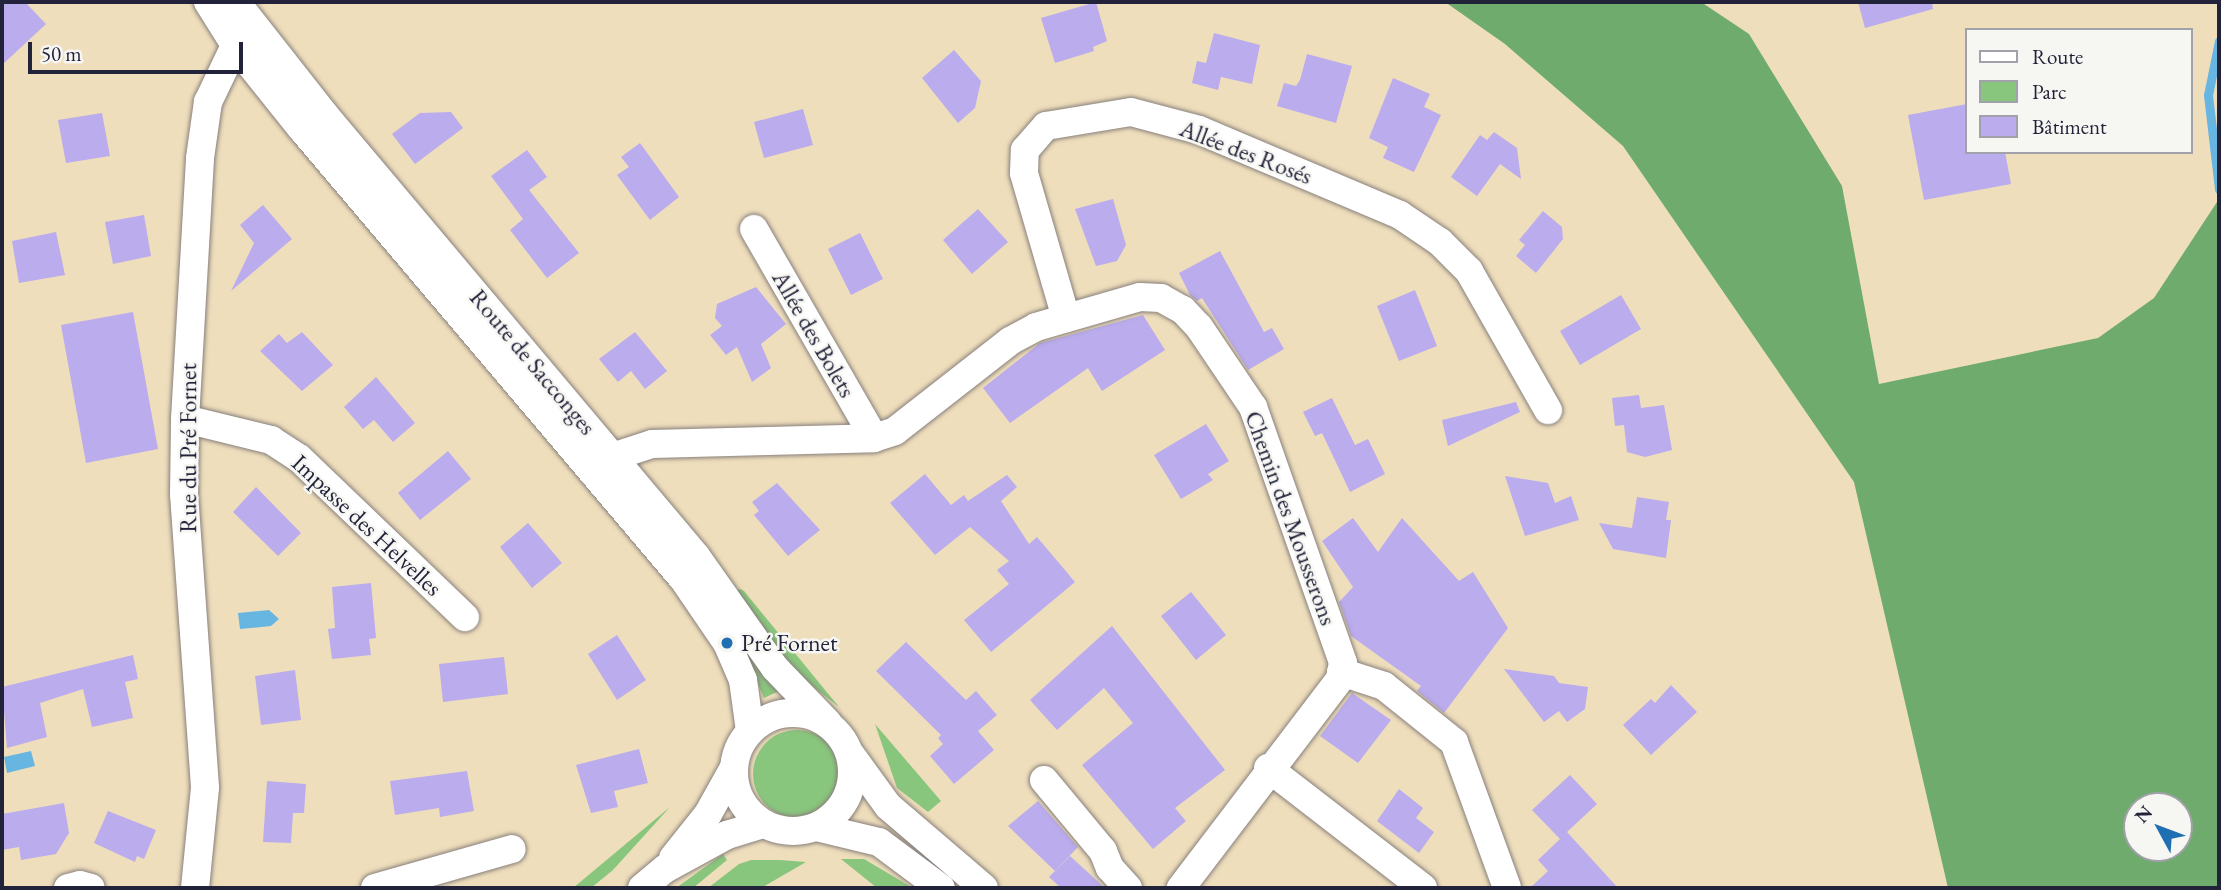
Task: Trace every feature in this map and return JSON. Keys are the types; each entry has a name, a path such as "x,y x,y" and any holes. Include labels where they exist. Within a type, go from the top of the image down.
{"street":[{"name":"Route de Sacconges","path":"208,2 237,48 684,580 721,634 743,680 750,731"},
{"name":"Route de Sacconges","path":"241,9 696,556 775,668 828,723"},
{"name":"Rue du Pré Fornet","path":"195,888 205,787 184,494 185,419 200,158 208,102 237,48 241,9"},
{"name":"Allée des Rosés","path":"1066,318 1024,173 1025,150 1046,126 1131,112 1199,130 1400,215 1440,242 1469,271 1548,410"},
{"name":"Allée des Bolets","path":"754,229 874,438"},
{"name":"Chemin des Mousserons","path":"612,457 652,444 874,438 895,431 1010,341 1035,327 1140,298 1161,298 1199,327 1253,407 1343,663 1341,672"},
{"name":"Impasse des Helvelles","path":"185,419 271,440 299,458 465,617"},
{"path":"1189,884 1268,768 1341,672 1384,686 1454,742 1507,888"},
{"path":"665,869 708,814 733,769 738,749 750,731 767,718 787,712 809,714 828,723 888,806 984,888"},
{"path":"733,769 741,801 763,824 789,832 816,827 834,816 847,798 853,777 851,755"},
{"path":"1268,768 1423,888"},
{"path":"1044,780 1103,850 1110,868 1128,888"},
{"path":"642,888 665,869 727,835 763,824"},
{"path":"816,827 879,842 942,888"},
{"path":"375,888 512,849"},
{"path":"68,888 80,885 91,888"}],"green space":[{"path":"1445,2 1701,2 1749,34 1842,186 1879,384 2098,338 2154,298 2219,199 2219,888 1948,888 1854,482 1623,146 1505,44"},
{"path":"740,589 839,707 789,668 735,591"},
{"path":"724,603 781,690 764,698"},
{"path":"875,724 941,801 928,812 897,788"},
{"path":"797,730 814,734 828,743 837,757 841,774 837,791 828,805 814,814 797,818 780,814 766,805 757,791 753,774 757,757 766,743 780,734"},
{"path":"670,807 613,870 591,888 573,888"},
{"path":"723,854 727,860 693,888 676,888"},
{"path":"841,859 864,859 913,888 877,888"},
{"path":"751,860 806,862 761,888 708,888 739,864"}],"water":[{"path":"269,610 279,619 271,626 240,629 238,613"},
{"path":"31,751 35,766 7,773 4,757"}],"building":[{"path":"2,2 25,2 46,24 2,65"},
{"path":"1096,2 1107,41 1093,47 1094,51 1055,63 1041,18"},
{"path":"1858,2 1932,2 1933,9 1865,28"},
{"path":"1214,33 1260,45 1252,84 1221,77 1218,90 1192,83 1197,61 1206,63"},
{"path":"954,50 981,81 975,108 958,123 922,78"},
{"path":"1307,54 1352,66 1336,123 1277,106 1284,83 1296,86 1300,80"},
{"path":"1393,78 1430,94 1424,107 1441,115 1414,172 1383,158 1388,147 1369,138"},
{"path":"1966,104 1966,154 2005,154 2011,184 1924,200 1908,115"},
{"path":"803,109 813,145 764,158 754,122"},
{"path":"451,112 463,128 415,164 392,134 420,113"},
{"path":"102,113 110,156 66,163 58,120"},
{"path":"1494,132 1517,148 1521,179 1500,164 1477,196 1451,177 1480,135 1487,140"},
{"path":"640,143 679,197 650,220 617,175 629,167 621,157"},
{"path":"527,150 547,177 529,190 579,253 547,278 510,230 523,219 491,176"},
{"path":"1113,199 1126,245 1117,261 1096,266 1075,209"},
{"path":"263,205 292,239 231,291 254,243 240,225"},
{"path":"978,209 1008,242 972,274 943,240"},
{"path":"1543,211 1562,227 1563,239 1536,273 1516,256 1525,245 1519,240"},
{"path":"144,215 151,256 113,264 105,222"},
{"path":"56,232 65,275 19,283 12,241"},
{"path":"860,233 883,279 851,295 828,249"},
{"path":"1220,251 1264,332 1272,328 1284,349 1248,370 1202,298 1197,301 1190,295 1179,273"},
{"path":"756,287 786,324 761,344 771,368 752,382 737,347 726,355 710,335 722,326 715,318 717,304"},
{"path":"1415,290 1437,346 1399,361 1377,306"},
{"path":"1621,295 1641,329 1580,365 1560,331"},
{"path":"133,312 158,449 86,463 61,325"},
{"path":"1143,315 1165,350 1102,391 1088,368 1010,423 983,388 1040,343"},
{"path":"302,332 333,365 302,391 260,351 279,334 287,343"},
{"path":"635,332 667,371 645,389 631,371 618,382 599,359"},
{"path":"376,377 415,423 393,442 374,420 363,429 344,407"},
{"path":"1639,395 1641,408 1664,405 1672,450 1645,457 1627,452 1624,425 1615,426 1612,398"},
{"path":"1332,398 1355,445 1368,439 1385,474 1350,492 1322,433 1315,436 1303,412"},
{"path":"1516,402 1520,412 1448,446 1442,420"},
{"path":"1206,424 1229,461 1208,474 1213,480 1181,499 1154,455"},
{"path":"448,451 471,479 420,520 398,493"},
{"path":"925,474 951,505 964,495 968,501 1007,475 1017,487 1001,501 1029,544 1037,537 1075,582 991,652 964,620 1009,584 997,570 1009,561 970,527 935,555 890,503"},
{"path":"1505,476 1548,483 1555,503 1571,496 1579,520 1525,536"},
{"path":"777,483 820,530 788,556 754,515 759,511 752,502"},
{"path":"256,487 301,533 278,556 233,512"},
{"path":"1637,497 1669,502 1666,520 1671,520 1666,558 1613,549 1599,523 1632,528"},
{"path":"1353,518 1378,552 1402,518 1459,581 1473,572 1508,628 1444,713 1417,691 1421,686 1351,636 1339,602 1353,587 1322,541"},
{"path":"528,523 562,563 532,588 500,547"},
{"path":"371,583 376,638 369,639 371,655 332,659 328,629 335,628 332,587"},
{"path":"1191,592 1226,635 1196,660 1161,616"},
{"path":"1112,626 1225,770 1175,808 1186,821 1153,849 1082,765 1133,723 1104,688 1057,730 1030,700"},
{"path":"617,635 646,680 617,700 588,654"},
{"path":"906,642 966,700 976,691 997,715 978,731 994,750 954,784 930,756 943,744 938,738 941,735 876,671"},
{"path":"133,655 138,679 125,682 133,718 92,727 83,689 40,703 47,737 7,748 2,687"},
{"path":"504,657 508,694 443,702 439,664"},
{"path":"1504,669 1554,676 1559,683 1588,687 1585,709 1567,722 1559,711 1544,722"},
{"path":"295,670 301,720 261,725 255,676"},
{"path":"1671,685 1697,712 1651,755 1623,725 1651,699 1655,703"},
{"path":"1352,693 1391,720 1358,763 1320,736"},
{"path":"639,749 648,783 614,791 618,807 591,813 576,765"},
{"path":"467,771 474,811 440,817 439,808 395,815 390,781"},
{"path":"1570,775 1597,804 1567,832 1618,888 1530,888 1548,871 1538,860 1560,839 1532,810"},
{"path":"267,781 306,784 304,813 293,813 291,843 263,842"},
{"path":"1399,789 1423,808 1416,818 1434,832 1419,853 1377,821"},
{"path":"1038,801 1078,847 1055,871 1008,826"},
{"path":"64,803 69,833 56,854 21,860 19,847 2,850 2,814"},
{"path":"108,811 156,830 144,859 137,856 135,862 94,843"},
{"path":"1070,856 1105,888 1061,888 1049,877"}],"waterway":[{"path":"2219,41 2208,95 2219,189"}],"place":[{"name":"Pré Fornet","path":"727,643"}]}
